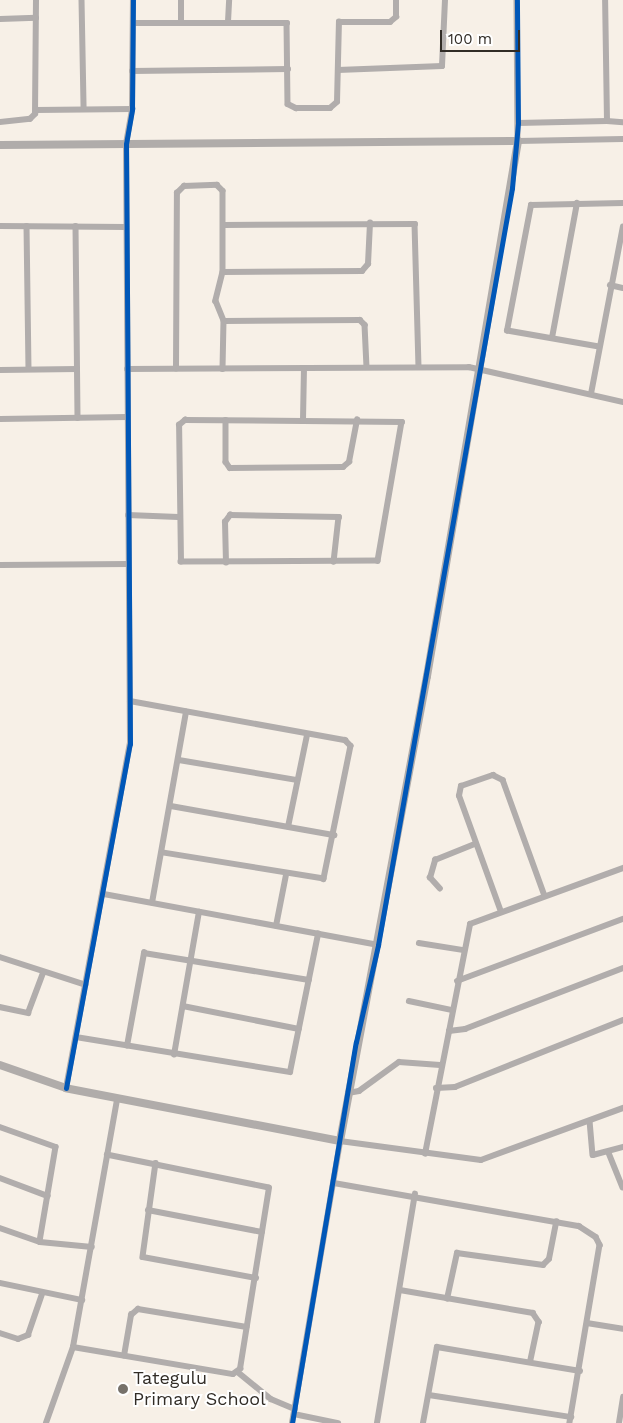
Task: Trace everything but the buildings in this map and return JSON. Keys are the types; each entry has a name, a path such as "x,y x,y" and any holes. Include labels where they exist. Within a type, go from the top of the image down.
{"street":[{"path":"0,122 30,119 36,110 36,0"},
{"path":"82,0 84,108"},
{"path":"66,1088 129,754 126,144 132,109 133,0"},
{"path":"181,0 181,22"},
{"path":"228,22 229,0"},
{"path":"134,23 228,22 286,24 288,104 296,108 334,107 338,70 339,22 390,22 396,17 396,0"},
{"path":"338,70 442,66 445,0"},
{"path":"292,1423 348,1093 378,945 518,141 517,0"},
{"path":"605,0 607,121"},
{"path":"0,19 36,18"},
{"path":"132,71 288,69"},
{"path":"36,110 132,109"},
{"path":"518,123 623,122"},
{"path":"0,146 623,139"},
{"path":"176,369 179,190 184,186 220,186 224,225 223,272 216,301 224,321 223,370"},
{"path":"552,338 577,203"},
{"path":"599,347 506,331 531,205 623,203"},
{"path":"224,225 411,222 417,228 419,368"},
{"path":"223,272 362,271 368,264 370,223"},
{"path":"0,226 126,227"},
{"path":"27,226 29,370"},
{"path":"76,226 78,418"},
{"path":"590,394 610,285 623,227"},
{"path":"610,285 623,288"},
{"path":"224,321 360,320 365,325 367,368"},
{"path":"127,369 304,370 469,367 479,372 623,402"},
{"path":"0,370 77,369"},
{"path":"303,420 304,370"},
{"path":"0,419 127,417"},
{"path":"185,420 357,420 399,420 404,429 378,561 181,562 178,517 179,425 185,420"},
{"path":"226,420 226,462 240,468 346,466 357,420"},
{"path":"128,515 178,517"},
{"path":"226,563 225,522 230,515 339,517 334,562"},
{"path":"0,564 128,564"},
{"path":"130,701 308,735 345,740 351,746 324,879 286,875 163,853"},
{"path":"152,903 163,853 186,712"},
{"path":"288,827 308,735"},
{"path":"179,760 297,780"},
{"path":"501,912 474,844 459,790 499,776 545,896"},
{"path":"171,806 334,835"},
{"path":"440,889 430,878 435,860 474,844"},
{"path":"425,1154 440,1065 449,1031 463,950 470,924 623,868"},
{"path":"276,926 286,875"},
{"path":"104,894 378,945"},
{"path":"174,1055 199,912"},
{"path":"458,981 623,919"},
{"path":"76,1037 287,1073 292,1068 318,934"},
{"path":"419,943 463,950"},
{"path":"126,1046 142,956 148,952 309,980"},
{"path":"0,957 86,985"},
{"path":"449,1031 465,1029 623,968"},
{"path":"0,1007 28,1013 43,972"},
{"path":"409,1001 452,1010"},
{"path":"183,1006 299,1029"},
{"path":"436,1088 455,1087 623,1020"},
{"path":"348,1093 359,1091 399,1062 440,1065"},
{"path":"0,1065 66,1088 117,1099 340,1141 425,1154 481,1160 623,1108"},
{"path":"46,1423 73,1347 117,1099"},
{"path":"590,1121 591,1151 596,1156 623,1148"},
{"path":"0,1126 56,1147 40,1242"},
{"path":"609,1153 623,1187"},
{"path":"107,1155 269,1188 256,1278 239,1373"},
{"path":"156,1164 148,1210 143,1257 256,1278"},
{"path":"0,1178 48,1196"},
{"path":"334,1183 415,1194 579,1226 596,1237 600,1245 571,1420 429,1395"},
{"path":"377,1423 415,1194"},
{"path":"148,1210 262,1232"},
{"path":"447,1299 457,1253 543,1265 549,1259 556,1222"},
{"path":"0,1228 40,1242 92,1247"},
{"path":"0,1283 42,1294 82,1300"},
{"path":"400,1290 538,1316 531,1361"},
{"path":"0,1333 18,1339 28,1335 42,1294"},
{"path":"124,1356 131,1315 138,1309 247,1327"},
{"path":"587,1323 623,1329"},
{"path":"424,1423 435,1352 441,1346 580,1371"},
{"path":"73,1347 239,1373 271,1398 294,1411 338,1423"},
{"path":"619,1423 623,1397"}],"cycle path":[{"path":"66,1088 130,744 126,144 132,109 133,0"},
{"path":"292,1423 356,1042 378,945 512,188 518,123 517,0"}],"place":[{"name":"Tategulu Primary School","path":"123,1389"}]}
